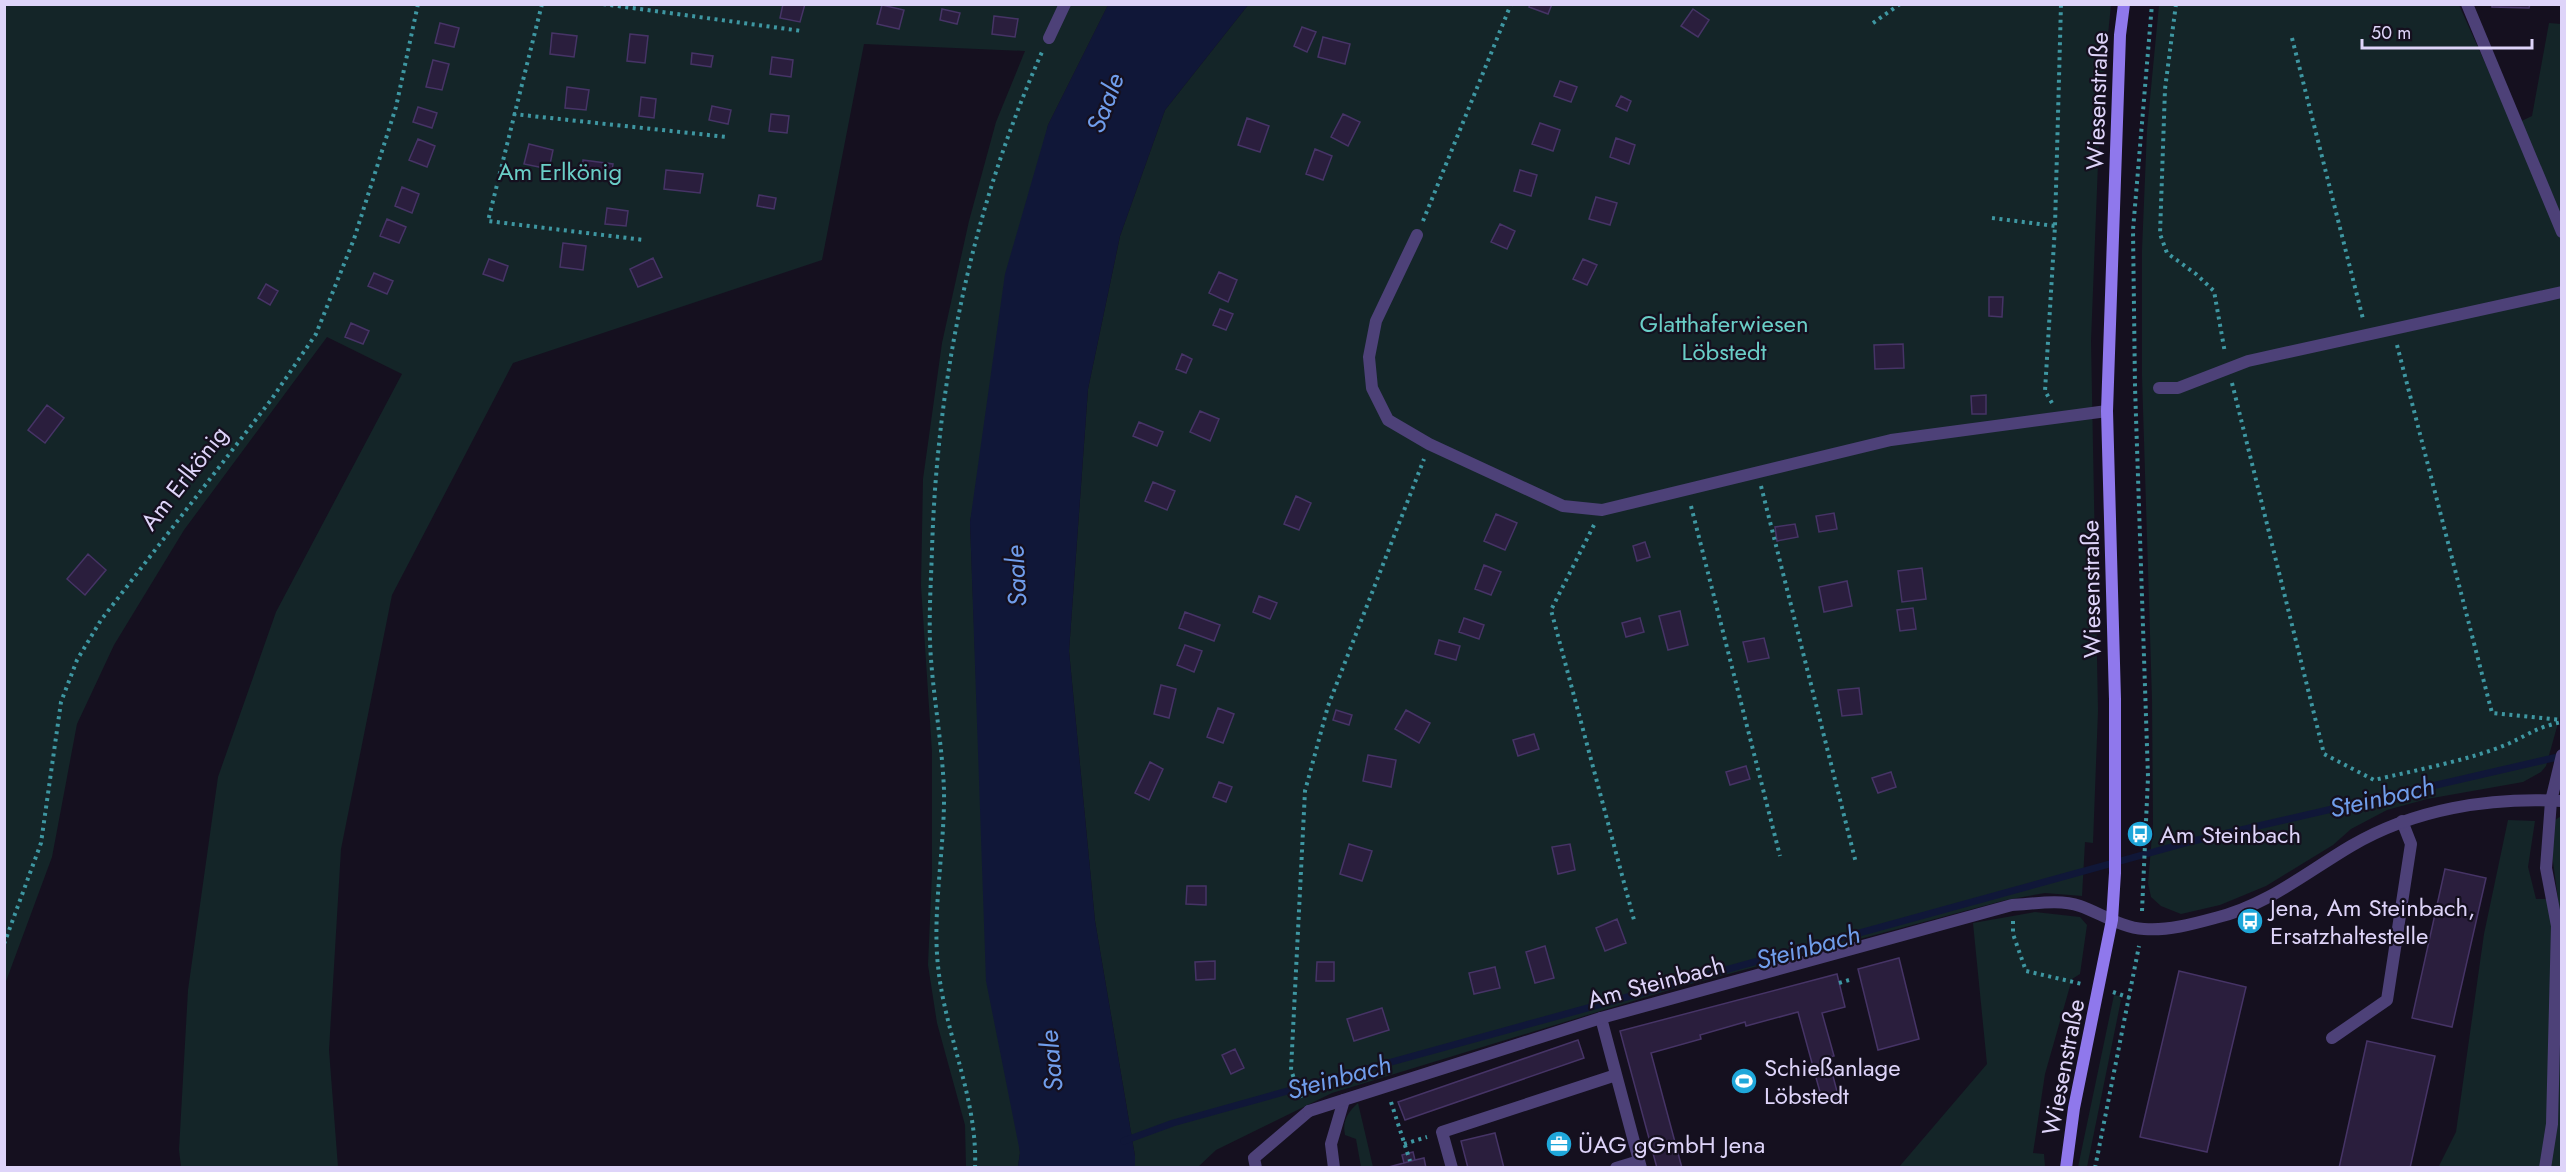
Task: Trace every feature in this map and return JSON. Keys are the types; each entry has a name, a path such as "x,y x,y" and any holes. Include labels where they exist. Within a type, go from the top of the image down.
{"street":[{"path":"1049,38 1065,4"},
{"name":"Wiesenstraße","path":"2066,1167 2074,1108 2112,920 2115,873 2107,411 2120,35 2124,4"},
{"path":"2467,4 2562,232"},
{"path":"1417,235 1376,321 1369,357 1372,388 1388,420 1430,444 1563,506 1602,510 1891,440 2107,411"},
{"path":"2159,388 2178,388 2248,361 2562,292"},
{"path":"2545,1167 2552,1124 2557,926 2546,868 2562,755"},
{"name":"Am Steinbach","path":"1256,1167 1254,1158 1309,1111 1601,1018 2012,905 2050,902 2078,905 2142,930 2185,925 2245,909 2352,846 2402,822 2453,808 2482,804 2556,801"},
{"path":"2332,1038 2387,1000 2411,844 2402,822"},
{"path":"1601,1018 1640,1164 1616,1167"},
{"path":"1452,1167 1442,1132 1616,1075"},
{"path":"1334,1167 1331,1144 1344,1100"}],"path":[{"name":"Am Erlkönig","path":"4,944 41,843 61,702 77,660 101,620 271,400 316,334 354,238 396,107 418,4"},
{"path":"542,4 488,221 644,240"},
{"path":"603,4 802,31"},
{"path":"1417,235 1510,4"},
{"path":"1873,24 1900,4"},
{"path":"2059,417 2046,391 2055,226 2061,4"},
{"path":"2095,1167 2142,930 2148,777 2135,387 2133,230 2152,4"},
{"path":"2176,4 2165,89 2160,234 2167,253 2196,274 2214,291 2228,368 2325,754 2374,780 2430,767 2509,743 2540,726 2562,721"},
{"path":"975,1167 973,1122 945,1014 938,964 944,786 930,642 933,499 941,412 959,313 988,192 1021,99 1049,38"},
{"path":"2292,38 2367,336"},
{"path":"513,114 727,137"},
{"path":"1992,218 2055,226"},
{"path":"2393,330 2492,713 2562,721"},
{"path":"1301,1098 1291,1070 1305,791 1328,706 1430,444"},
{"path":"1758,474 1857,863"},
{"path":"1687,490 1780,856"},
{"path":"1602,510 1551,610 1634,920"},
{"path":"2012,905 2013,934 2026,971 2100,988 2130,998"},
{"path":"1839,983 1849,980"},
{"path":"1386,1087 1410,1161"},
{"path":"1404,1144 1442,1132"}],"green space":[{"path":"5,5 1108,5 1048,125 970,522 980,782 1020,1153 1018,1167 966,1167 965,1125 937,1023 928,965 932,873 932,752 921,586 923,479 942,343 969,221 996,122 1025,51 864,44 822,260 513,363 392,595 341,849 329,1050 338,1167 181,1167 179,1150 188,990 218,777 276,612 402,374 327,337 184,530 114,645 77,724 52,857 5,984"},
{"name":"Glatthaferwiesen Löbstedt","path":"1248,5 2111,5 2100,113 2091,341 2098,711 2093,843 2085,842 2082,896 2045,893 2006,900 1676,988 1332,1093 1216,1150 1198,1167 1135,1167 1095,921 1069,651 1088,389 1120,236 1165,110"},
{"path":"2159,5 2459,5 2513,125 2532,116 2549,23 2561,24 2562,709 2546,766 2541,772 2523,782 2427,799 2387,810 2351,829 2333,845 2266,886 2220,905 2181,914 2161,906 2151,897 2148,883 2153,824 2152,699 2142,376 2142,250 2147,130"},
{"path":"2561,816 2561,1167 2438,1168 2456,1132 2484,934 2508,820 2535,821 2528,867 2536,899 2558,899 2551,847 2555,820"},
{"path":"2035,912 2080,917 2087,925 2080,974 2072,979 2045,1074 2033,1153 2044,1154 2045,1167 1899,1167 1987,1064 1973,923"},
{"path":"2114,995 2119,996 2121,1000 2087,1167 2078,1167"},
{"path":"1358,1103 1373,1167 1361,1167 1356,1139 1345,1135 1344,1125 1347,1117"}],"water":[{"name":"Saale","path":"1108,5 1248,5 1165,110 1120,236 1088,389 1069,651 1095,921 1135,1167 1018,1167 1020,1152 986,981 970,522 1005,274 1048,125"}],"building":[{"path":"783,4 805,4 800,22 780,18"},
{"path":"1530,4 1552,4 1548,14 1529,7"},
{"path":"2492,4 2530,4 2529,8 2492,7"},
{"path":"882,5 904,10 899,29 877,24"},
{"path":"942,9 960,13 957,24 940,20"},
{"path":"1693,9 1709,20 1698,37 1681,26"},
{"path":"994,16 1018,19 1015,37 992,34"},
{"path":"440,23 459,28 454,47 435,43"},
{"path":"1302,27 1316,32 1307,52 1294,46"},
{"path":"552,33 577,36 574,57 550,54"},
{"path":"630,34 648,36 645,63 627,61"},
{"path":"1323,37 1350,44 1345,64 1318,57"},
{"path":"692,53 713,56 711,67 691,64"},
{"path":"772,57 793,60 791,77 770,74"},
{"path":"433,60 449,64 442,90 426,87"},
{"path":"1560,81 1577,87 1571,102 1554,96"},
{"path":"567,87 589,90 586,110 565,108"},
{"path":"1621,96 1631,101 1627,111 1616,106"},
{"path":"641,97 656,99 654,118 639,116"},
{"path":"712,106 731,110 728,124 709,120"},
{"path":"418,107 437,113 432,128 413,122"},
{"path":"771,114 789,116 787,133 769,131"},
{"path":"1343,114 1360,122 1348,146 1331,137"},
{"path":"1247,118 1269,126 1260,152 1238,145"},
{"path":"1540,123 1560,130 1553,151 1532,144"},
{"path":"1616,138 1635,145 1629,164 1610,157"},
{"path":"418,139 435,146 427,167 409,160"},
{"path":"529,144 553,150 549,169 524,164"},
{"path":"1315,149 1332,156 1323,180 1306,174"},
{"path":"583,160 613,164 611,178 582,174"},
{"path":"666,170 703,174 700,193 664,189"},
{"path":"1520,170 1537,175 1531,196 1514,191"},
{"path":"402,187 419,194 412,213 395,206"},
{"path":"759,195 776,198 774,209 757,206"},
{"path":"1596,197 1617,203 1610,225 1589,219"},
{"path":"607,208 628,211 626,226 605,224"},
{"path":"387,219 406,227 399,243 380,236"},
{"path":"1500,224 1515,231 1507,249 1491,242"},
{"path":"563,243 586,246 583,270 560,267"},
{"path":"653,258 662,277 638,287 630,269"},
{"path":"489,259 508,266 503,281 483,274"},
{"path":"1583,259 1597,265 1587,285 1573,279"},
{"path":"1219,272 1237,280 1228,302 1209,293"},
{"path":"374,273 393,281 387,294 368,286"},
{"path":"266,284 278,291 270,305 258,298"},
{"path":"1989,297 2003,297 2002,317 1989,316"},
{"path":"1220,309 1233,314 1226,330 1213,325"},
{"path":"351,323 369,331 363,344 345,337"},
{"path":"1903,344 1904,368 1875,369 1874,345"},
{"path":"1182,354 1192,359 1186,373 1176,369"},
{"path":"1986,395 1986,414 1972,414 1971,396"},
{"path":"47,405 64,418 45,443 28,430"},
{"path":"1200,411 1219,419 1210,441 1190,432"},
{"path":"1139,422 1163,432 1157,446 1133,436"},
{"path":"1153,482 1175,491 1167,510 1145,501"},
{"path":"1296,496 1311,503 1299,530 1284,524"},
{"path":"1834,513 1837,529 1819,532 1816,516"},
{"path":"1496,514 1517,523 1505,550 1484,541"},
{"path":"1795,524 1798,537 1777,541 1775,527"},
{"path":"1645,542 1650,557 1637,561 1633,546"},
{"path":"88,554 106,570 85,595 67,579"},
{"path":"1484,565 1501,572 1491,595 1475,589"},
{"path":"1922,568 1926,599 1902,602 1898,571"},
{"path":"1847,581 1852,606 1824,612 1819,587"},
{"path":"1259,596 1277,603 1270,619 1253,612"},
{"path":"1913,608 1916,629 1900,631 1897,610"},
{"path":"1680,611 1688,645 1668,650 1659,616"},
{"path":"1185,612 1220,625 1214,641 1179,628"},
{"path":"1464,618 1484,625 1479,639 1459,632"},
{"path":"1640,618 1644,632 1626,637 1622,623"},
{"path":"1764,638 1769,658 1748,662 1743,642"},
{"path":"1439,640 1460,646 1456,660 1435,654"},
{"path":"1185,645 1202,651 1194,672 1177,665"},
{"path":"1161,685 1176,689 1169,718 1154,714"},
{"path":"1859,688 1862,714 1842,716 1838,690"},
{"path":"1218,708 1234,714 1223,743 1207,737"},
{"path":"1336,710 1352,715 1349,725 1333,720"},
{"path":"1406,710 1430,723 1419,743 1395,729"},
{"path":"1534,734 1539,749 1518,756 1513,740"},
{"path":"1368,755 1396,760 1391,787 1363,781"},
{"path":"1150,762 1163,769 1149,800 1135,793"},
{"path":"1746,766 1750,779 1730,785 1726,772"},
{"path":"1891,772 1896,787 1878,793 1872,778"},
{"path":"1219,782 1232,787 1226,802 1213,797"},
{"path":"1349,844 1372,851 1362,881 1340,874"},
{"path":"1570,844 1575,870 1558,874 1552,847"},
{"path":"2445,869 2486,878 2452,1027 2412,1018"},
{"path":"1187,886 1206,886 1206,905 1186,904"},
{"path":"1617,919 1626,943 1605,951 1596,928"},
{"path":"1545,946 1554,978 1535,983 1526,952"},
{"path":"1899,958 1919,1039 1878,1050 1858,969"},
{"path":"1215,961 1215,979 1196,980 1195,962"},
{"path":"1317,962 1334,962 1334,981 1316,981"},
{"path":"1495,967 1500,988 1474,994 1469,973"},
{"path":"2179,971 2246,987 2207,1152 2140,1137"},
{"path":"1837,974 1845,1007 1822,1013 1834,1056 1828,1057 1839,1099 1823,1103 1798,1012 1746,1026 1745,1022 1700,1035 1701,1039 1651,1053 1682,1168 1657,1168 1620,1031"},
{"path":"1382,1008 1389,1030 1354,1041 1347,1019"},
{"path":"1578,1040 1584,1058 1405,1120 1398,1102"},
{"path":"2367,1041 2435,1056 2410,1168 2339,1168"},
{"path":"1235,1049 1244,1068 1231,1074 1222,1055"},
{"path":"1495,1133 1504,1168 1468,1168 1461,1141"},
{"path":"1413,1152 1415,1160 1404,1163 1402,1155"},
{"path":"1424,1158 1426,1168 1385,1168 1415,1160"}],"waterway":[{"name":"Steinbach","path":"1124,1141 1173,1123 2193,841 2562,756"}],"place":[{"name":"Am Steinbach","path":"2140,834"},
{"name":"Jena, Am Steinbach, Ersatzhaltestelle","path":"2250,921"},
{"name":"Schießanlage Löbstedt","path":"1744,1081"},
{"name":"ÜAG gGmbH Jena","path":"1559,1144"}]}
